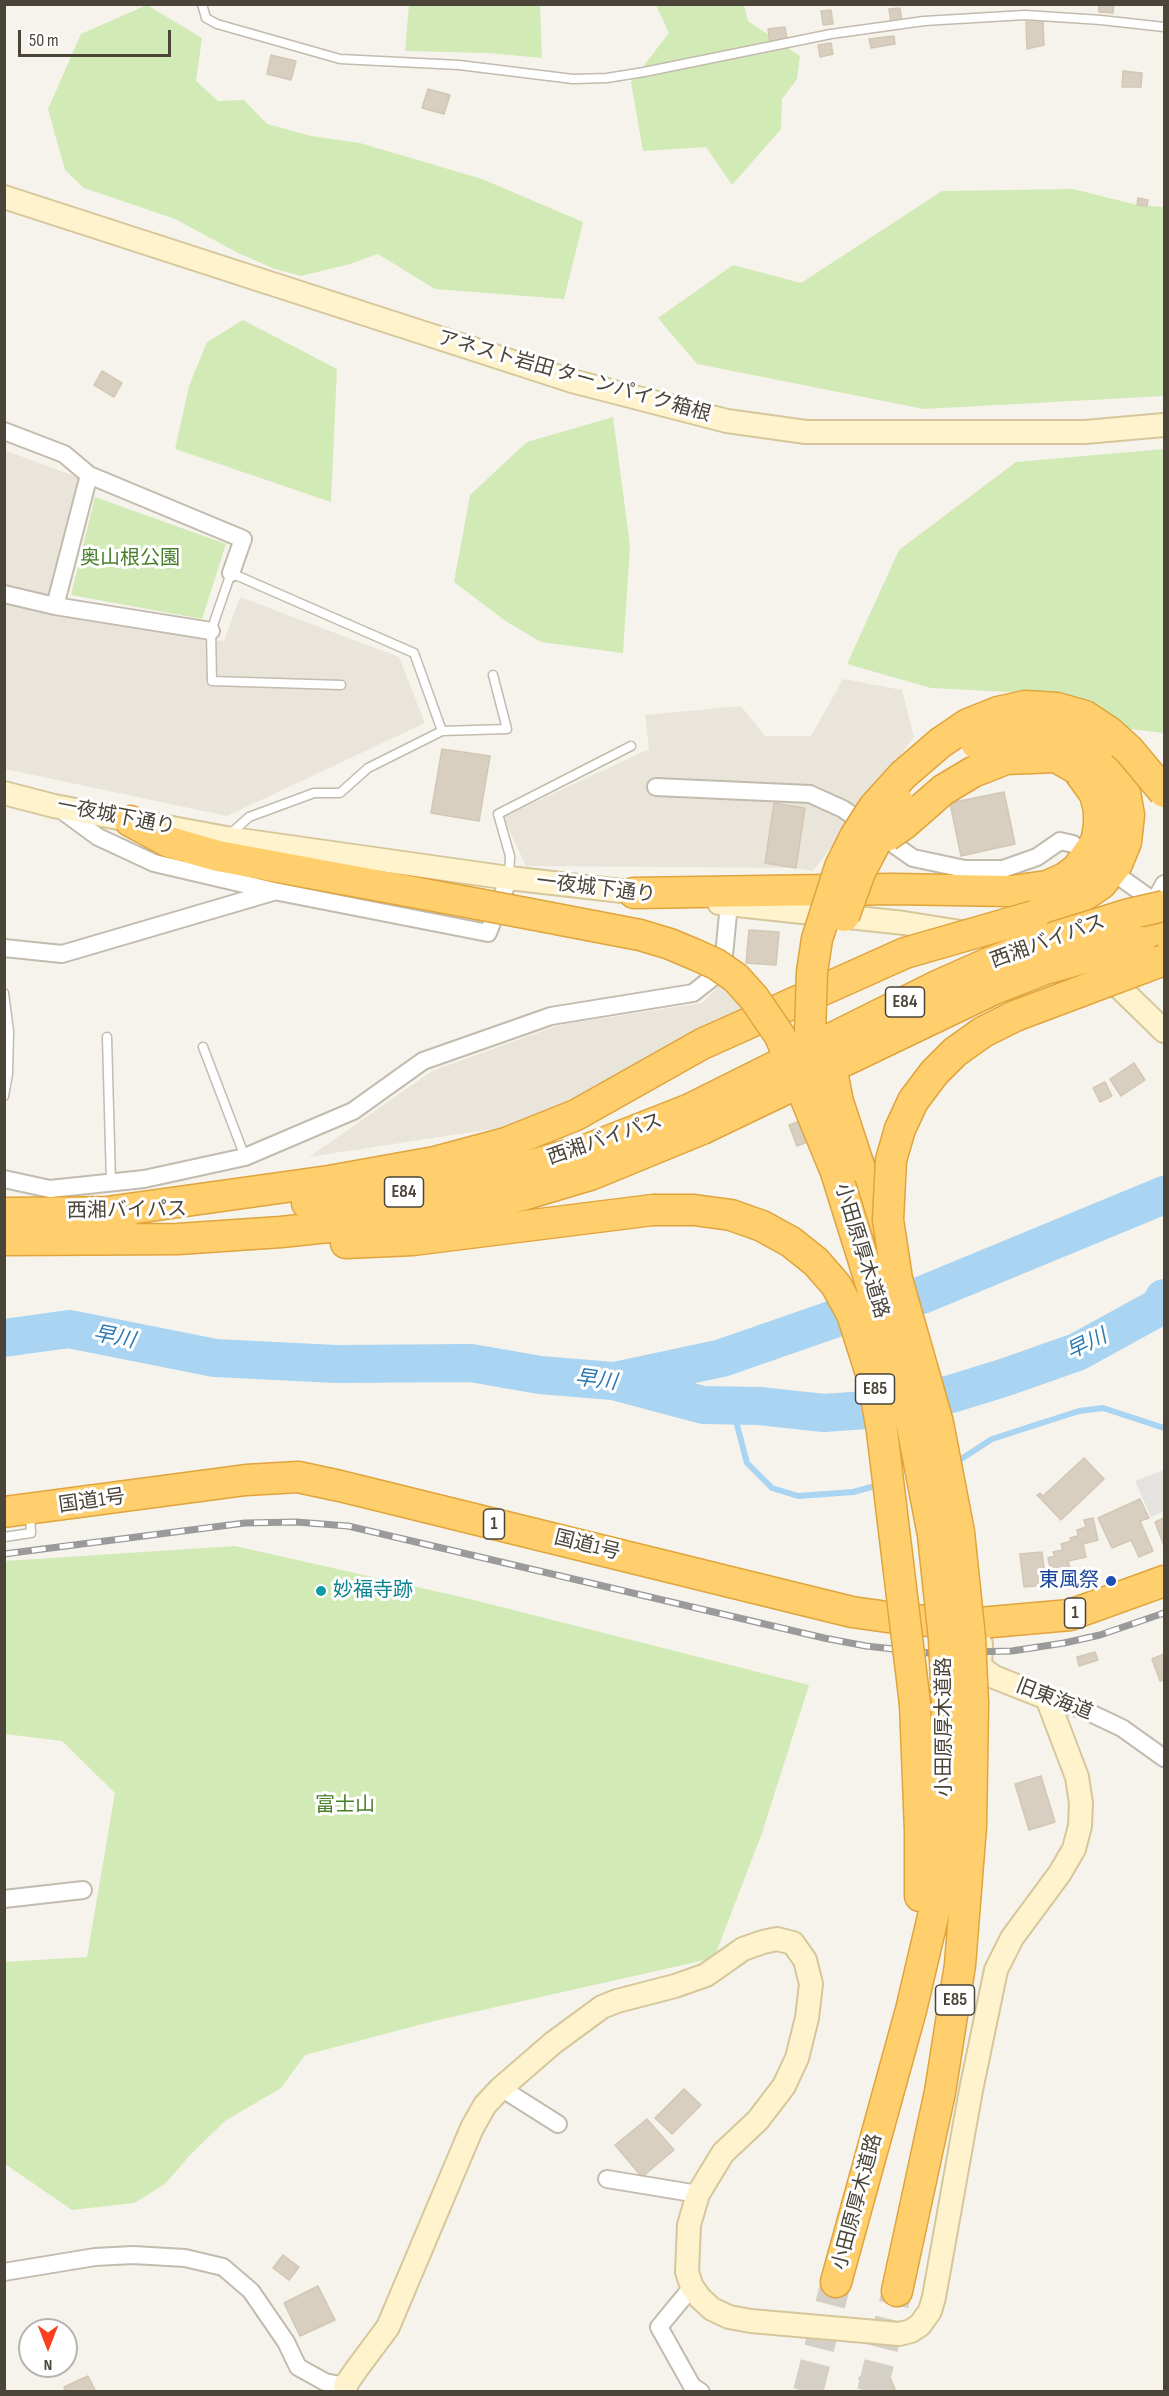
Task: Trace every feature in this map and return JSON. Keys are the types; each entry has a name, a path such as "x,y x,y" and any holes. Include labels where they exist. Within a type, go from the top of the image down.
{"highway":[{"path":"836,1172 813,1067 810,1032 812,972 817,939 840,867 874,807 903,775 968,724 998,712 1025,706 1056,708 1085,716 1130,750 1164,792"},
{"path":"634,893 893,889 1011,891 1047,886 1065,878 1077,869 1096,842 1099,810 1083,740 1060,731 1034,728 1009,731 986,738 959,751 934,768 891,813 861,872 837,939 827,1006 827,1033 838,1102 897,1279"},
{"path":"107,1212 329,1181 435,1162 506,1143 576,1115 702,1044 905,954 1034,916 1080,898 1101,884 1117,864 1126,842 1129,815 1125,792 1115,771 1087,760"},
{"path":"130,820 169,842 218,856 640,935 670,944 716,964 735,978 754,998 780,1036 836,1172"},
{"name":"西湘バイパス","path":"4,1240 178,1239 292,1231 366,1223 450,1210 523,1195 590,1175 928,990 1058,936 1160,904"},
{"name":"西湘バイパス","path":"4,1213 225,1208 334,1201 426,1189 504,1173 696,1119 994,989 1085,957 1164,937"},
{"name":"E85","path":"897,1279 888,1220 891,1160 900,1129 912,1101 934,1073 955,1052 983,1032 1015,1016 1164,960"},
{"name":"小田原厚木道路","path":"836,1172 896,1364 925,1489 960,1703 971,1826 960,1965 940,2092 897,2291"},
{"name":"E85","path":"178,1239 350,1243 413,1240 653,1210 694,1210 731,1215 762,1226 791,1242 816,1262 836,1286 852,1314 873,1380 882,1431 915,1704 920,1895 911,2010"},
{"name":"小田原厚木道路","path":"836,2282 926,1954 941,1862 960,1703 966,1586 951,1481 938,1423 897,1279"},
{"name":"国道1号","path":"17,1511 246,1480 298,1477 852,1612 909,1620 980,1623 1070,1615 1164,1581"}],"street":[{"name":"アネスト岩田 ターンパイク箱根","path":"4,197 572,381 727,421 806,432 1085,432 1164,425"},
{"path":"4,431 64,454 89,475 243,539 231,573"},
{"path":"55,606 89,475"},
{"path":"4,594 55,606 211,631"},
{"path":"656,788 810,794 843,809 913,858 965,869 1003,869 1037,857 1060,841 1073,844"},
{"name":"一夜城下通り","path":"4,793 54,806 226,838 509,879 904,924 1027,944 1083,966 1120,988 1164,1031"},
{"path":"54,806 98,837 154,864 274,891 488,933 509,879"},
{"path":"1124,880 1160,904"},
{"path":"1098,975 1160,904 1164,884"},
{"path":"4,948 62,954 274,891"},
{"path":"4,1179 50,1189 144,1179 245,1157 353,1111 423,1061 551,1016 693,993 716,975 720,969 724,955 729,904"},
{"name":"旧東海道","path":"980,1623 980,1666 994,1677 1084,1710 1122,1728 1164,1758"},
{"path":"4,2272 95,2257 133,2255 185,2258 223,2267 251,2291 286,2342 298,2367 325,2382 346,2389 388,2328 472,2128 485,2105 501,2088 553,2043 602,2007 706,1975 743,1949 777,1939 793,1943 805,1960 811,1984 807,2018 797,2058 784,2086 758,2120 723,2153 698,2194 689,2224 687,2272 692,2287 712,2309 729,2317 899,2334 911,2331 920,2325 930,2312 975,2066 996,1970 1012,1938 1060,1873 1074,1849 1080,1826 1081,1803 1077,1777 1047,1698"},
{"path":"4,1899 83,1890"},
{"path":"501,2088 558,2124"},
{"path":"608,2178 698,2194"},
{"path":"692,2287 659,2328 692,2386 701,2391"}],"lane":[{"path":"202,4 206,18 217,24 340,59 459,65 573,79 608,78 819,36 924,21 1025,15 1164,27"},
{"path":"341,685 212,681 211,631 231,573 414,653 442,730"},
{"path":"226,838 249,817 314,793 340,793 368,768 442,730 507,729 492,675"},
{"path":"509,879 510,856 498,814 632,746"},
{"path":"4,993 9,1031 8,1074 4,1096"},
{"path":"107,1037 111,1183"},
{"path":"202,1047 245,1157"},
{"path":"4,1537 31,1533 17,1511"}],"shaded area":[{"path":"4,450 80,478 44,614 224,641 240,597 399,657 425,723 227,816 5,769"},
{"path":"843,679 902,690 914,737 813,871 796,868 526,866 503,817 649,749 645,715 741,706 765,736 811,736"},
{"path":"722,983 748,1008 524,1124 309,1157 432,1071 559,1025 702,1003"},
{"path":"1164,1470 1164,1511 1151,1517 1135,1481"}],"green space":[{"path":"147,5 202,38 196,81 218,101 244,100 267,124 311,136 360,143 482,179 583,222 564,299 435,289 378,254 350,264 301,276 275,269 238,253 175,219 84,188 65,170 48,109 81,34"},
{"path":"409,5 540,5 542,58 489,53 405,51"},
{"path":"656,5 744,5 748,21 800,56 797,79 782,99 781,129 732,185 706,147 643,151 631,82 669,33"},
{"path":"1073,189 1137,205 1164,207 1164,396 924,409 697,364 658,318 733,265 801,283 942,191"},
{"path":"243,320 337,369 331,502 175,449 189,386 207,342"},
{"path":"613,417 630,546 623,653 541,642 507,622 454,582 470,495 527,442"},
{"path":"1164,449 1164,733 1128,729 1091,705 1049,694 931,688 847,664 899,550 1016,462"},
{"name":"奥山根公園","path":"95,497 226,544 202,619 71,595"},
{"name":"富士山","path":"235,1546 470,1599 809,1685 762,1833 714,1958 434,2021 305,2055 281,2088 225,2121 190,2155 165,2184 134,2203 72,2210 5,2164 4,1962 87,1957 115,1793 62,1741 5,1734 5,1561"}],"building":[{"path":"1099,4 1114,4 1113,13 1099,12"},
{"path":"900,8 902,22 891,23 889,9"},
{"path":"831,10 833,24 823,25 821,11"},
{"path":"1026,22 1043,22 1044,45 1027,49"},
{"path":"785,27 787,39 770,42 768,29"},
{"path":"894,36 895,44 871,48 869,39"},
{"path":"831,43 833,54 820,57 818,45"},
{"path":"271,55 296,61 291,80 267,74"},
{"path":"1123,71 1142,73 1141,87 1122,87"},
{"path":"428,89 450,95 444,114 422,108"},
{"path":"1138,198 1148,200 1147,206 1137,205"},
{"path":"102,371 122,383 114,397 94,385"},
{"path":"442,749 490,756 479,821 431,813"},
{"path":"1004,792 1015,844 961,856 950,803"},
{"path":"774,803 805,808 796,868 765,863"},
{"path":"749,930 779,932 776,965 746,963"},
{"path":"1134,1063 1145,1080 1121,1096 1110,1079"},
{"path":"1105,1082 1112,1096 1100,1102 1093,1088"},
{"path":"805,1119 813,1140 797,1146 789,1125"},
{"path":"1084,1458 1104,1479 1061,1520 1037,1495 1040,1493 1043,1496"},
{"path":"1140,1499 1149,1518 1140,1521 1153,1551 1139,1557 1131,1540 1112,1548 1098,1518"},
{"path":"1093,1518 1098,1540 1083,1544 1086,1557 1068,1561 1072,1576 1053,1580 1048,1558 1055,1556 1053,1552 1063,1550 1061,1544 1078,1536 1077,1530 1086,1527 1084,1520"},
{"path":"1164,1518 1164,1546 1155,1522"},
{"path":"1042,1552 1046,1585 1024,1587 1020,1554"},
{"path":"316,1586 326,1587 325,1596 315,1595"},
{"path":"1095,1652 1098,1660 1079,1666 1077,1657"},
{"path":"1164,1654 1164,1680 1160,1681 1152,1659"},
{"path":"1041,1776 1055,1822 1029,1830 1015,1784"},
{"path":"684,2089 701,2105 672,2134 655,2118"},
{"path":"647,2119 674,2150 642,2177 615,2145"},
{"path":"283,2255 299,2267 289,2280 273,2268"},
{"path":"318,2286 335,2320 300,2336 284,2303"},
{"path":"874,2366 884,2379 890,2377 896,2392 864,2392 859,2378"},
{"path":"88,2376 96,2392 66,2392 64,2387"}],"waterway":[{"path":"619,1380 722,1358 834,1319 922,1295 1164,1195"},
{"name":"早川","path":"4,1338 69,1329 215,1358 336,1364 471,1363 540,1375 613,1381 703,1405 759,1406 824,1413 865,1410 951,1394 1003,1378 1077,1352 1159,1307 1164,1298"},
{"path":"732,1406 747,1463 772,1488 798,1496 853,1492 879,1485"},
{"path":"955,1463 992,1439 1079,1411 1103,1408 1164,1428"}],"tunnel":[{"path":"808,2392 836,2282"},
{"path":"872,2392 897,2291"}],"railway":[{"path":"4,1554 245,1523 296,1522 348,1526 824,1638 866,1646 929,1653 1012,1651 1064,1643 1100,1635 1164,1613"}],"place":[{"name":"東風祭","path":"1111,1581"},
{"name":"妙福寺跡","path":"321,1591"}]}
